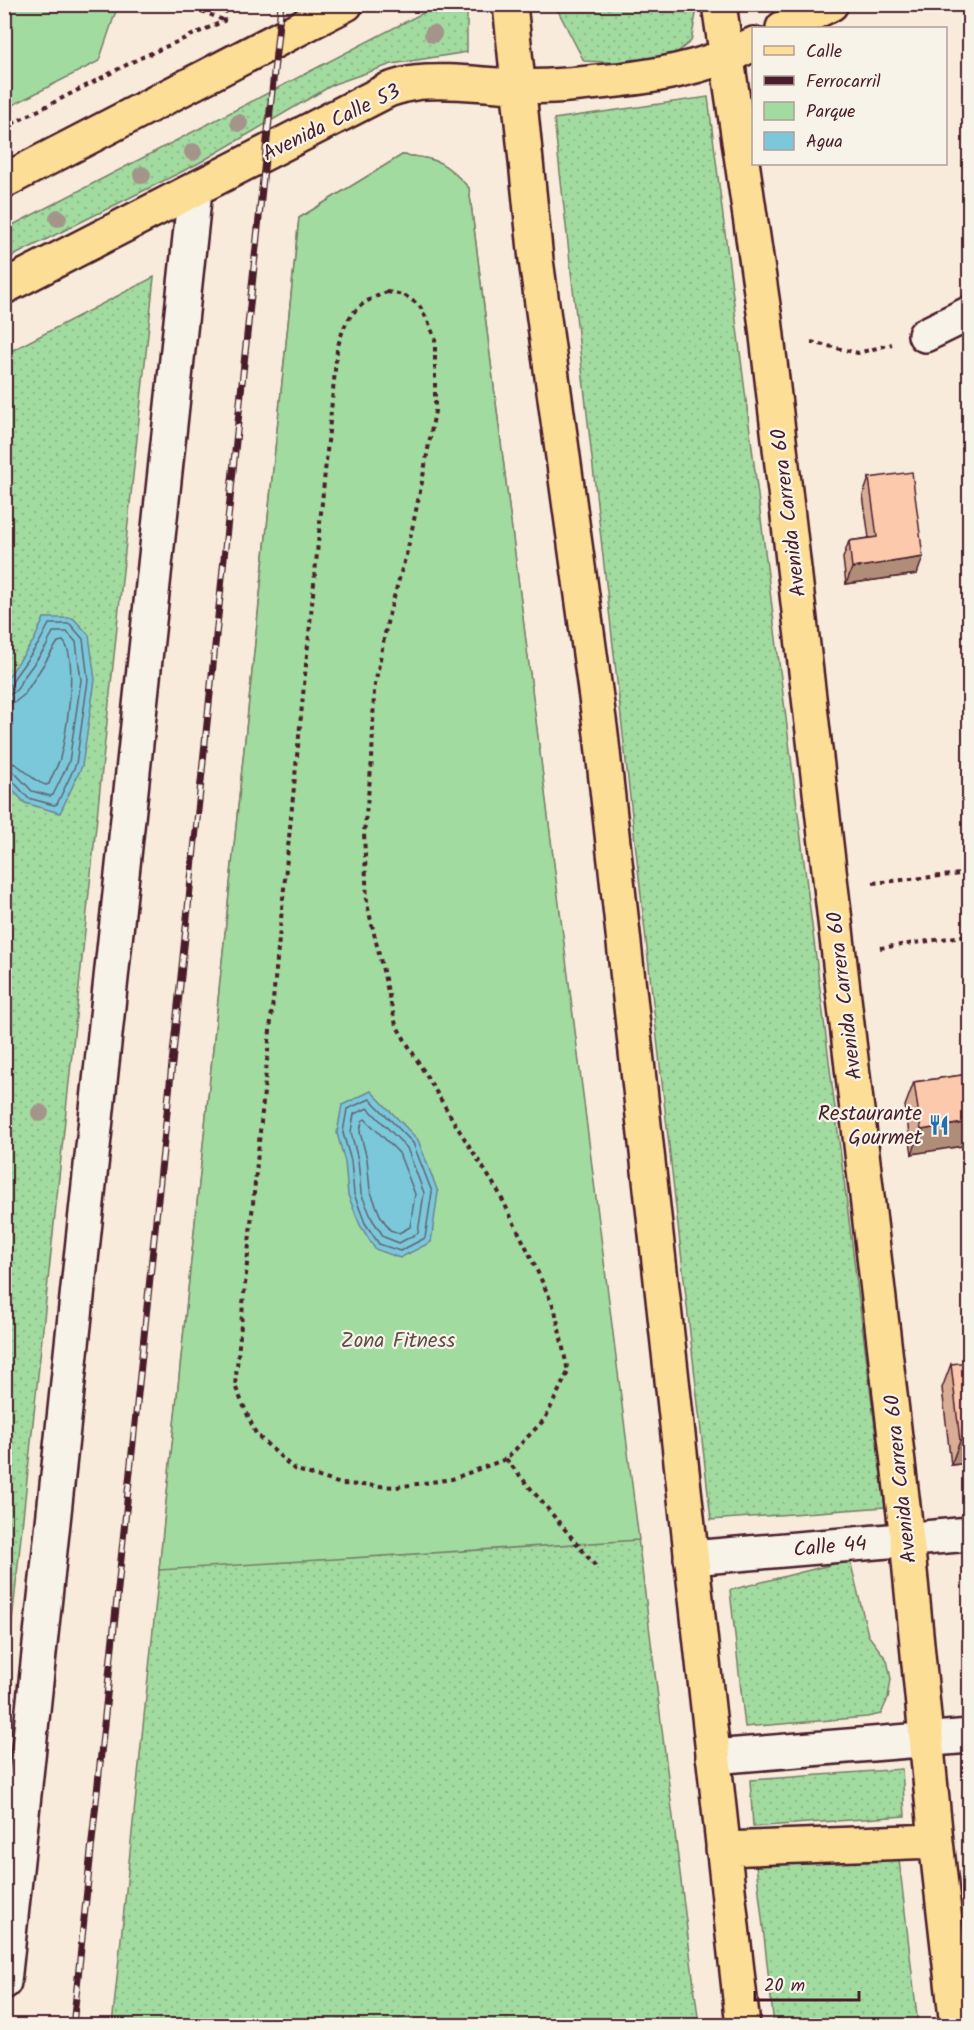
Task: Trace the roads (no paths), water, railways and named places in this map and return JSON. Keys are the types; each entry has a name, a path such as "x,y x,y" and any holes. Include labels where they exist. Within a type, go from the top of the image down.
{"main road":[{"path":"4,181 346,4"},
{"path":"510,4 536,260 601,734 743,2025"},
{"name":"Avenida Carrera 60","path":"719,4 740,50 765,319 907,1540 936,1841 957,2025"},
{"path":"785,27 831,4"},
{"name":"Avenida Calle 53","path":"4,287 388,90 414,83 445,82 518,87 574,85 645,78 693,68 740,50"},
{"path":"723,1849 936,1841"}],"street":[{"path":"4,1982 195,190"},
{"path":"925,335 969,313"},
{"name":"Calle 44","path":"691,1558 969,1534"},
{"path":"713,1758 969,1737"}],"water":[{"path":"44,618 73,618 89,635 95,680 82,766 60,813 25,803 5,782 4,706 8,677 34,640"},
{"path":"371,1091 418,1140 438,1192 431,1242 400,1258 375,1249 360,1225 348,1195 345,1162 337,1133 342,1105"}],"railway":[{"path":"73,2026 281,4"}],"place":[{"name":"Restaurante Gourmet","path":"939,1125"}],"park label":[{"name":"Zona Fitness","path":"398,1340"}]}
